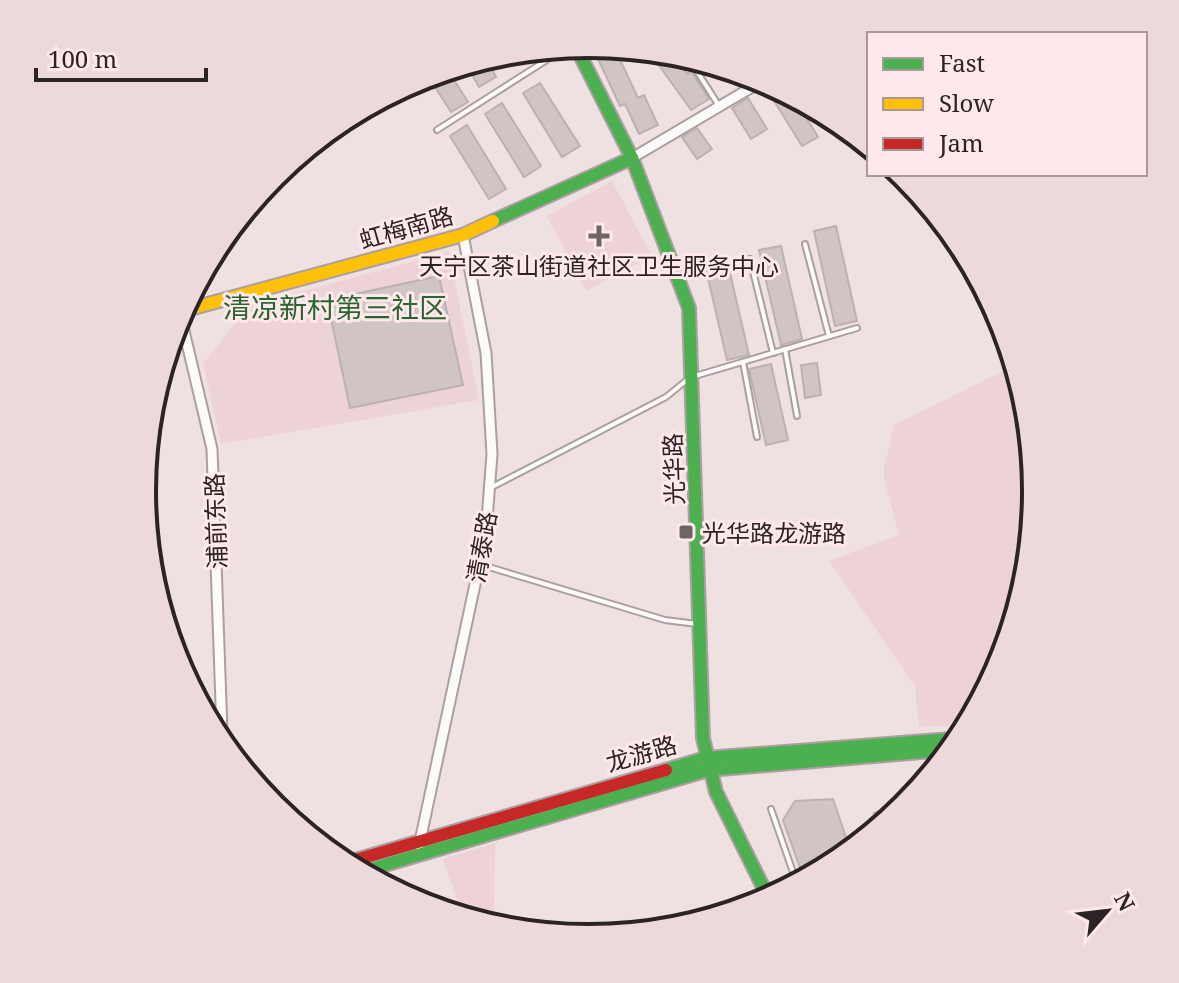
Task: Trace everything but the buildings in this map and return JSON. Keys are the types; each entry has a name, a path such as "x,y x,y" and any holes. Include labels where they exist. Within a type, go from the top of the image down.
{"main road":[{"name":"光华路","path":"582,58 632,158 689,308 699,624 707,764 764,888"},
{"name":"虹梅南路","path":"198,307 463,235 632,158"},
{"name":"龙游路","path":"361,859 420,848 707,764 944,740"},
{"name":"龙游路","path":"707,764 936,751"},
{"name":"龙游路","path":"374,867 420,848"}],"street":[{"path":"632,158 749,89"},
{"name":"清泰路","path":"420,848 480,565 490,488 492,454 486,353 463,235"},
{"name":"浦前东路","path":"186,334 212,449 222,720"}],"lane":[{"path":"437,130 546,61"},
{"path":"697,72 719,106"},
{"path":"805,244 829,336"},
{"path":"750,259 773,353"},
{"path":"490,488 666,397 692,376 857,328"},
{"path":"785,349 797,416"},
{"path":"743,362 757,437"},
{"path":"480,565 665,620 699,624"},
{"path":"771,809 793,874"}],"shaded area":[{"name":"天宁区茶山街道社区卫生服务中心","path":"612,181 652,256 586,291 547,216"},
{"path":"449,252 479,400 221,444 203,364 250,305"},
{"path":"1005,370 1015,407 1022,463 1022,520 1015,576 990,657 954,725 919,727 915,686 829,561 899,535 883,474 894,425"},
{"path":"495,843 494,914 459,905 443,859"}],"traffic: fast":[{"path":"582,58 632,158 689,308 703,738 716,792 764,888"},
{"path":"493,221 632,158"},
{"path":"666,770 706,758 944,740"},
{"path":"375,868 708,770 936,751"}],"traffic: slow":[{"path":"198,307 463,235 493,221"}],"traffic: jam":[{"path":"360,859 666,770"}],"place":[{"name":"天宁区茶山街道社区卫生服务中心","path":"599,236"},
{"name":"光华路龙游路","path":"686,532"}],"district":[{"name":"清凉新村第三社区","path":"335,307"}]}
